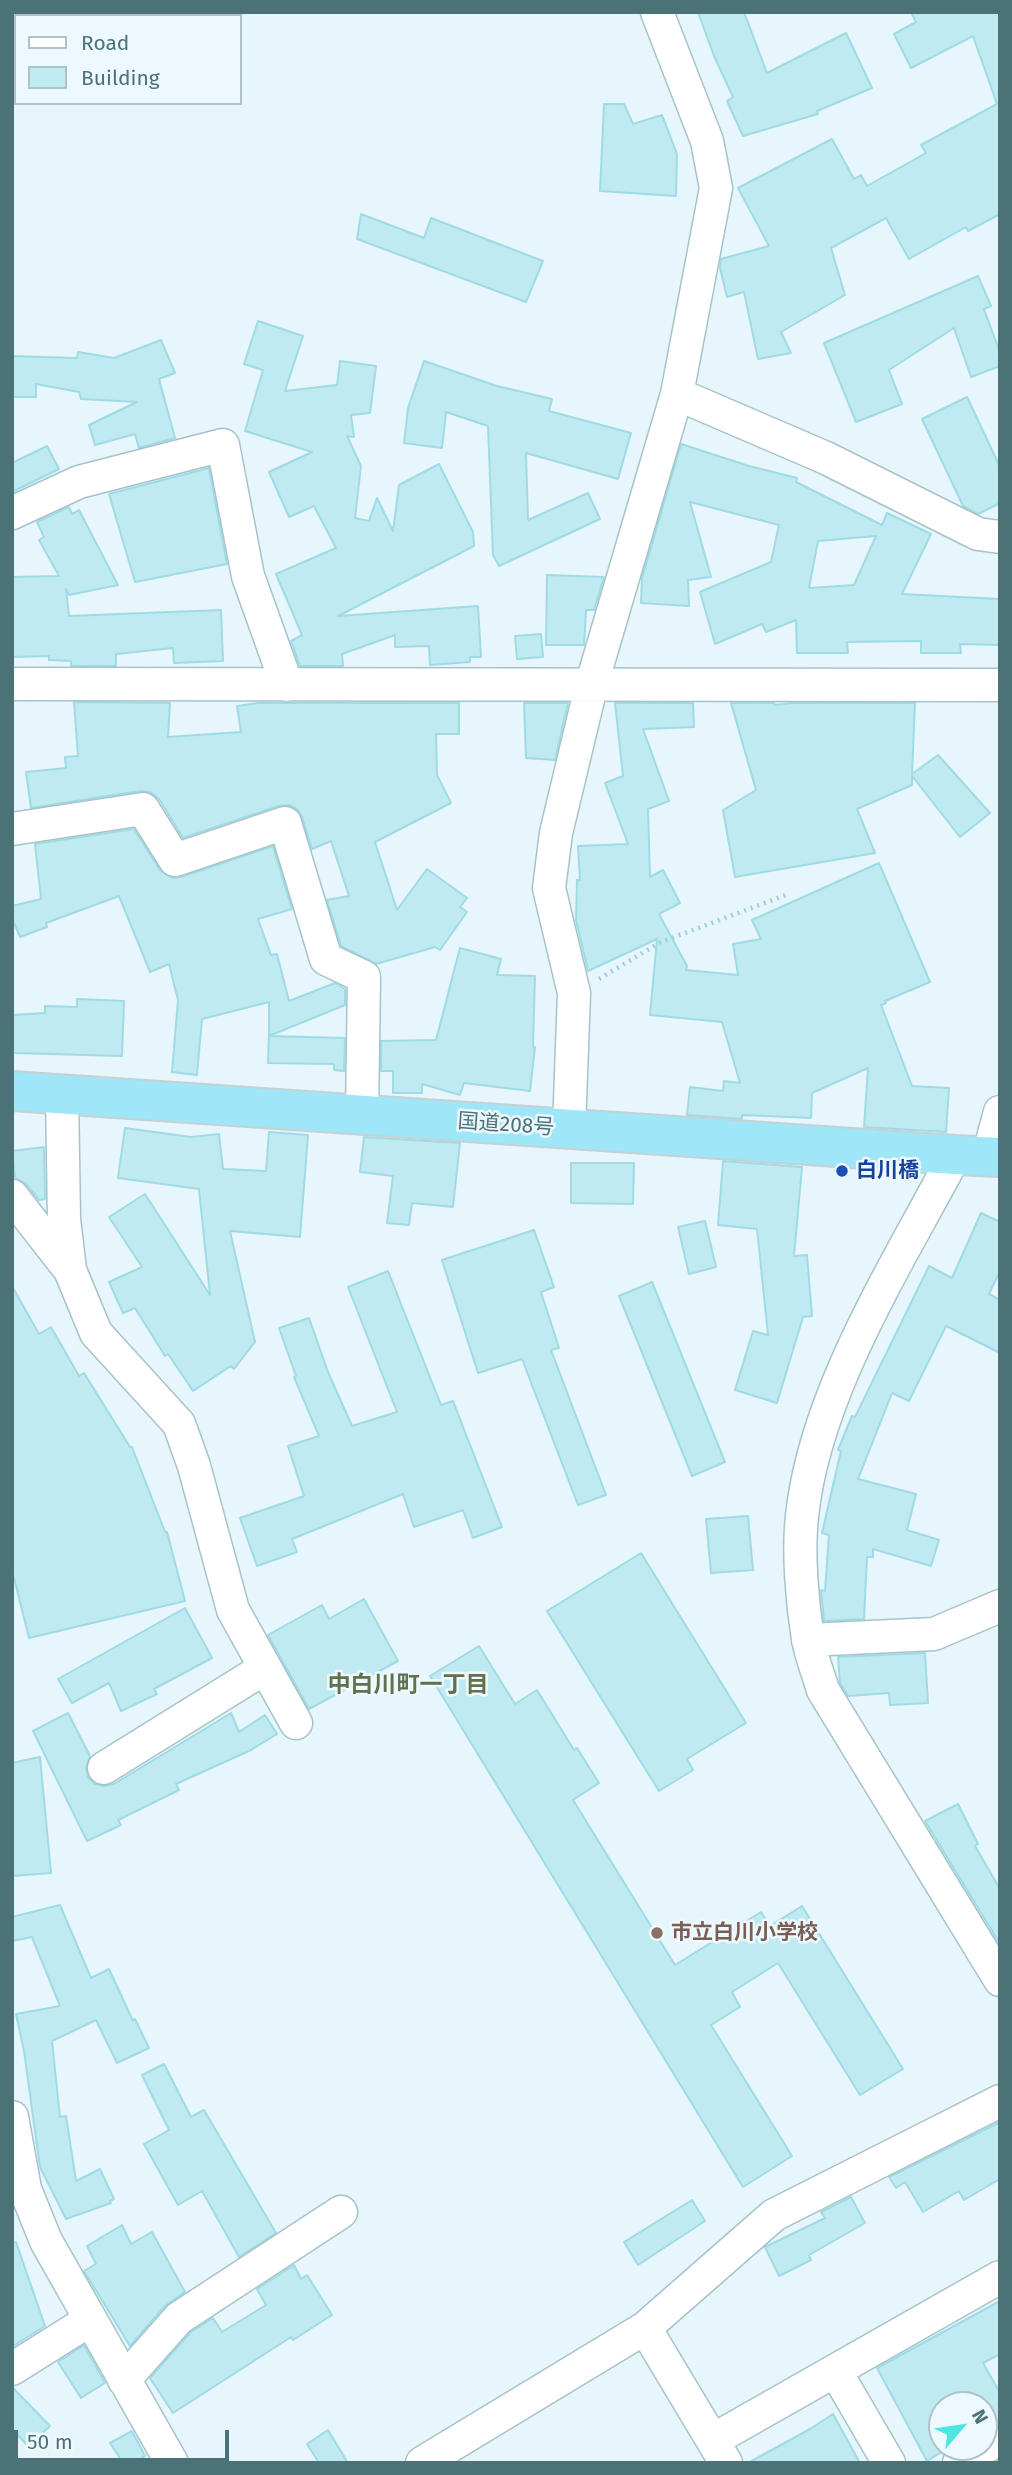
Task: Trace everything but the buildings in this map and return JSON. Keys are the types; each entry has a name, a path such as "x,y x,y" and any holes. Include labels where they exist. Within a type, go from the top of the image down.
{"highway":[{"name":"国道208号","path":"12,1091 981,1156"}],"street":[{"path":"569,1129 574,993 548,888 556,833 592,683 677,394 716,188 707,141 657,12"},
{"path":"677,394 826,458 978,534 1000,537"},
{"path":"12,513 79,482 223,445 248,576 287,685"},
{"path":"12,684 1000,685"},
{"path":"12,829 143,809 175,860 285,823 326,959 363,977 362,1115"},
{"path":"62,1094 64,1219 70,1270"},
{"path":"1000,1112 981,1156 851,1351 817,1440 802,1517 802,1571 808,1640 823,1690 1000,1980"},
{"path":"12,1196 70,1270 96,1333 179,1424 194,1466 233,1609 296,1723"},
{"path":"808,1640 934,1634 1000,1606"},
{"path":"104,1768 265,1668"},
{"path":"422,2463 645,2328 774,2215 1000,2101"},
{"path":"12,2117 25,2189 46,2241 172,2463"},
{"path":"124,2380 179,2318 341,2212"},
{"path":"645,2328 719,2452 836,2372 1000,2277"},
{"path":"12,2369 90,2320"},
{"path":"836,2372 889,2463"},
{"path":"959,2463 1000,2438"}],"path":[{"path":"574,993 661,942 786,895"}],"place":[{"name":"白川橋","path":"842,1171"},
{"name":"市立白川小学校","path":"657,1933"}],"district":[{"name":"中白川町一丁目","path":"408,1686"}]}
